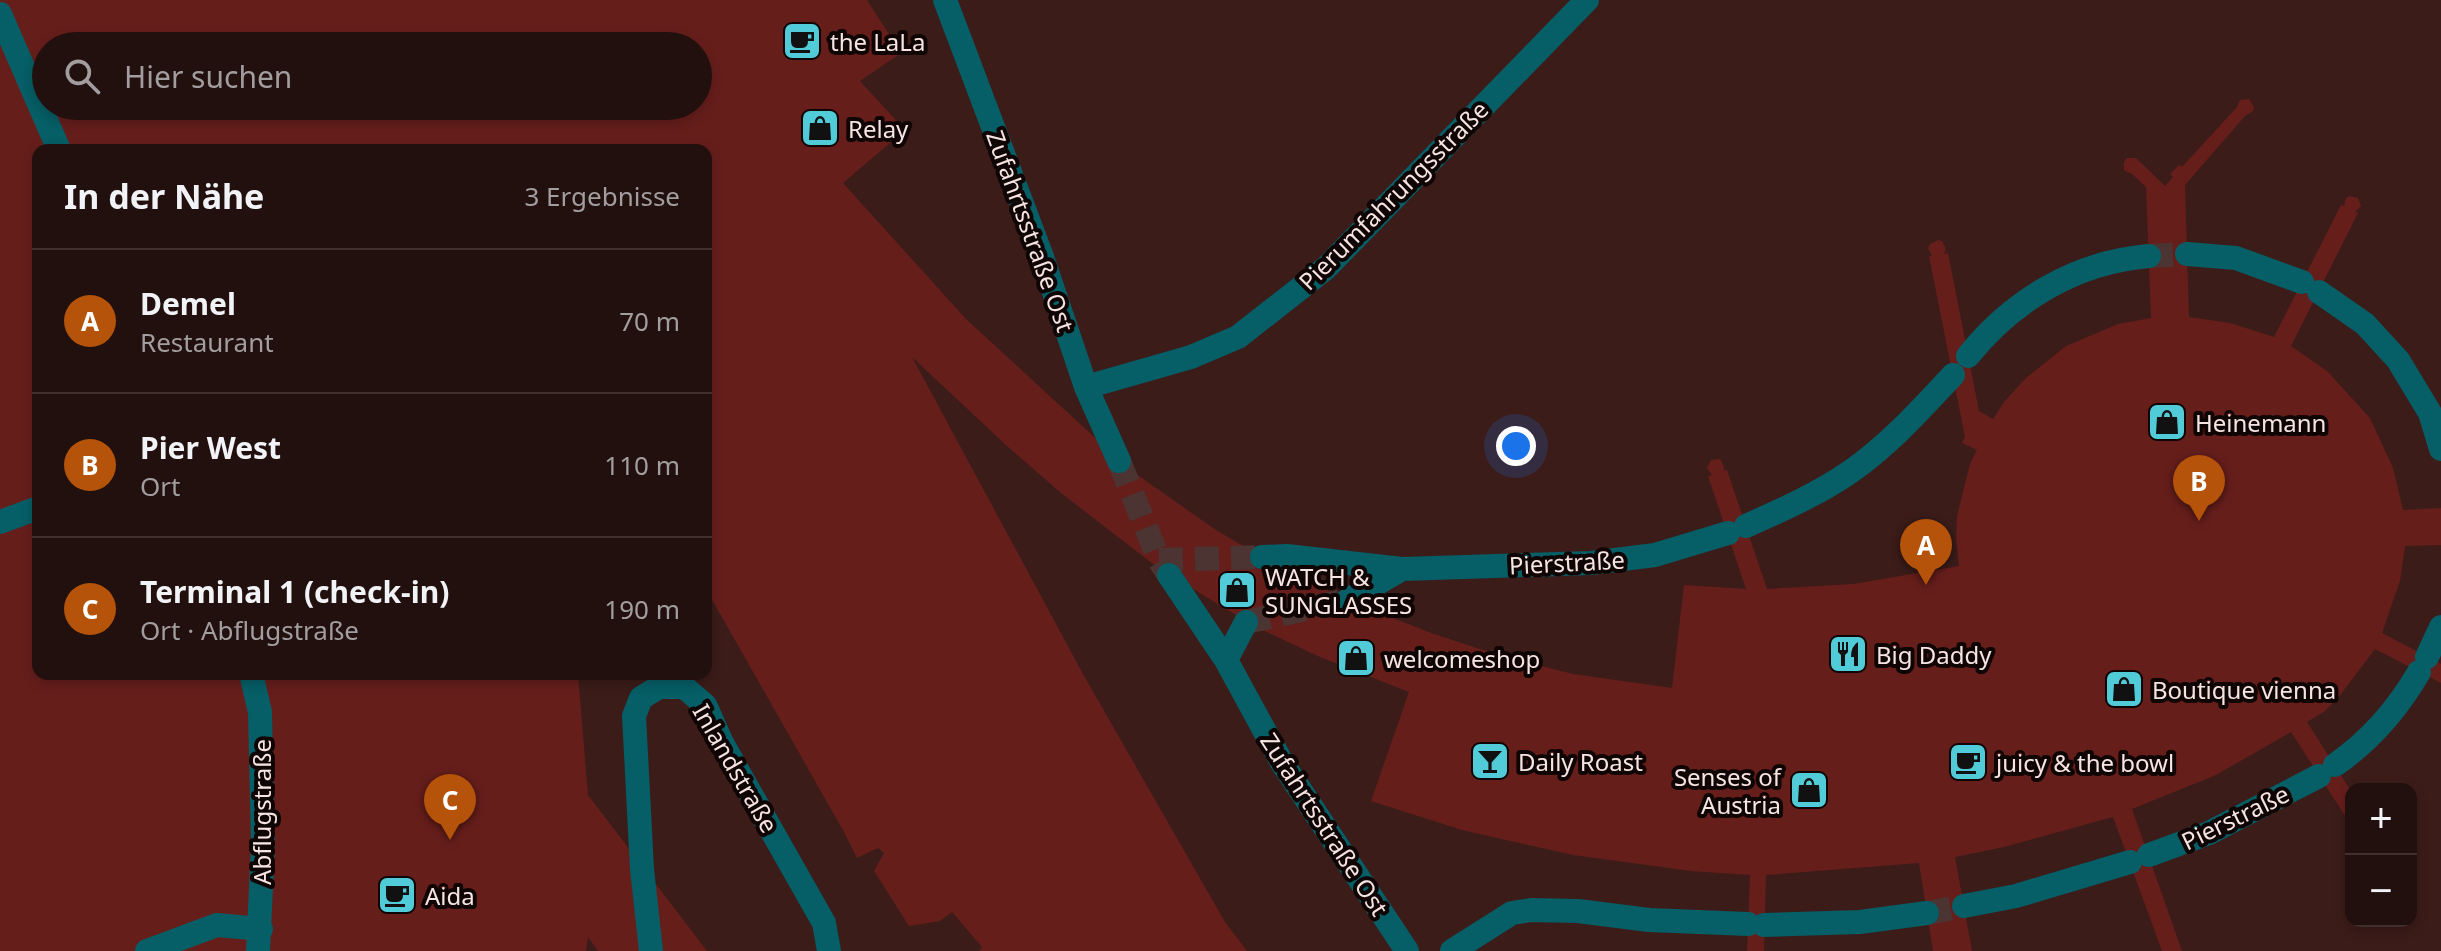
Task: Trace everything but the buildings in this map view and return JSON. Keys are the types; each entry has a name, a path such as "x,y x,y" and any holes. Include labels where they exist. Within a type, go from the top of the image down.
{"street":[{"name":"Zufahrtsstraße Ost","path":"945,0 1041,254 1086,387 1119,461"},
{"name":"Pierumfahrungsstraße","path":"1086,387 1191,357 1238,337 1326,268 1587,0"},
{"path":"0,14 32,88"},
{"path":"46,120 56,144"},
{"path":"2187,254 2236,258 2310,287 2365,324 2398,360 2430,413 2441,449"},
{"name":"Pierstraße","path":"1262,557 1287,556 1402,569 1604,561 1655,555 1737,530 1798,502 1850,472 1895,436 1985,335 2014,309 2056,281 2090,267 2149,256"},
{"path":"0,522 32,510"},
{"name":"Pierstraße","path":"1348,600 1402,569"},
{"name":"Zufahrtsstraße Ost","path":"1169,575 1226,660 1281,761 1407,951"},
{"path":"1226,660 1246,622"},
{"name":"Pierstraße","path":"1964,906 2016,896 2140,859 2209,833 2327,770 2356,750 2381,727 2423,664 2441,627"},
{"name":"Abflugstraße","path":"252,680 260,712 263,845 259,940"},
{"name":"Inlandstraße","path":"651,951 642,869 634,716 641,698 659,687 684,687 705,705 722,743 824,923 829,951"},
{"path":"1452,951 1512,913 1531,910 1578,911 1649,920 1756,924 1860,922 1927,913"},
{"path":"147,951 217,925 259,940"}],"shaded area":[{"path":"0,0 2441,0 2441,951 0,951"}],"tunnel":[{"path":"2149,256 2187,254"},
{"path":"1119,461 1159,560 1169,575"},
{"path":"1159,560 1262,557"},
{"path":"1246,622 1348,600"},
{"path":"1927,913 1964,906"}],"place":[{"name":"the LaLa","path":"802,41"},
{"name":"Relay","path":"820,128"},
{"name":"Heinemann","path":"2167,422"},
{"name":"Pier West","path":"2199,521"},
{"name":"Demel","path":"1926,585"},
{"name":"WATCH & SUNGLASSES","path":"1237,590"},
{"name":"Big Daddy","path":"1848,654"},
{"name":"welcomeshop","path":"1356,658"},
{"name":"Boutique vienna","path":"2124,689"},
{"name":"Daily Roast","path":"1490,761"},
{"name":"juicy & the bowl","path":"1968,762"},
{"name":"Senses of Austria","path":"1809,790"},
{"name":"Terminal 1 (check-in)","path":"450,840"},
{"name":"Aida","path":"397,895"}]}
